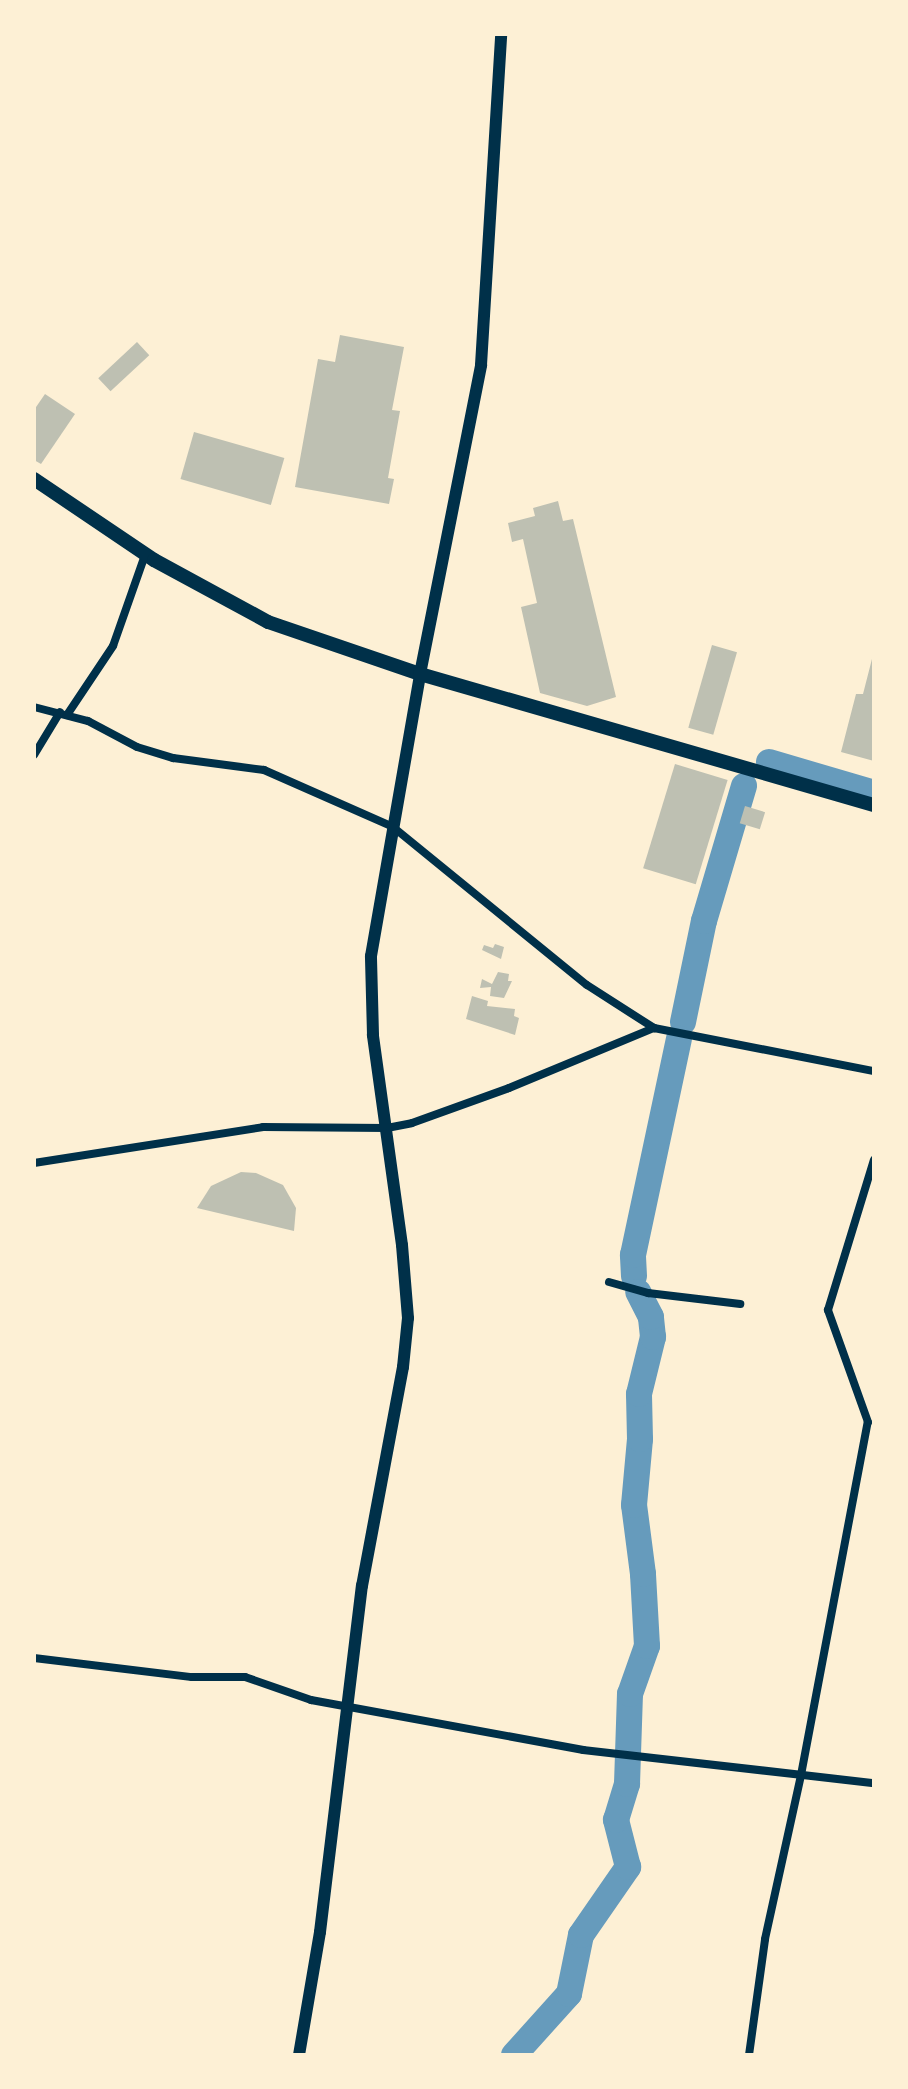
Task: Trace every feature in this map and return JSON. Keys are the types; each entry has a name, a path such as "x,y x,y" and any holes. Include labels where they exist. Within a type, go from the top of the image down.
{"highway":[{"path":"34,479 145,555 268,622 420,674 874,805"}],"main road":[{"path":"299,2055 322,1916 362,1586 403,1367 408,1318 387,1128 373,1035 371,979 375,920 481,365 501,34"}],"street":[{"path":"34,755 113,646 145,555"},
{"path":"34,707 63,714 173,758 264,770 393,827 587,985 654,1028 874,1071"},
{"path":"34,1163 263,1127 387,1128 451,1110 654,1028"},
{"path":"749,2055 765,1939 801,1775 868,1422 828,1310 874,1160"},
{"path":"609,1282 648,1293 740,1304"},
{"path":"34,1658 192,1677 245,1677 311,1700 347,1708 583,1750 874,1783"}],"building":[{"path":"340,335 404,347 392,410 400,411 388,478 394,479 389,504 295,487 318,359 335,362"},
{"path":"137,342 149,355 111,391 98,378"},
{"path":"45,394 75,414 41,464 34,460 34,410"},
{"path":"194,432 284,458 271,505 180,479"},
{"path":"558,501 563,521 573,519 616,697 587,706 540,693 521,607 537,603 523,539 512,542 508,523 535,516 533,508"},
{"path":"712,645 737,652 713,735 688,728"},
{"path":"873,655 874,761 841,752 856,694 863,694"},
{"path":"675,764 728,780 696,884 643,868"},
{"path":"745,806 765,812 760,829 740,823"},
{"path":"495,944 504,947 501,959 482,950 484,945 493,948"},
{"path":"498,972 509,974 508,981 512,981 504,998 490,996 491,987 480,988 482,979 492,984"},
{"path":"472,996 488,1001 487,1006 515,1009 514,1016 519,1018 515,1035 466,1019"},
{"path":"241,1172 256,1173 283,1185 296,1208 294,1231 197,1208 211,1186"}],"waterway":[{"path":"769,762 874,793"},
{"path":"683,1022 704,921 744,786"},
{"path":"634,1276 633,1255 679,1039"},
{"path":"514,2055 569,1994 581,1935 628,1867 616,1820 627,1784 630,1694 647,1646 643,1574 634,1505 640,1439 639,1394 653,1337 651,1317 638,1292"}]}
